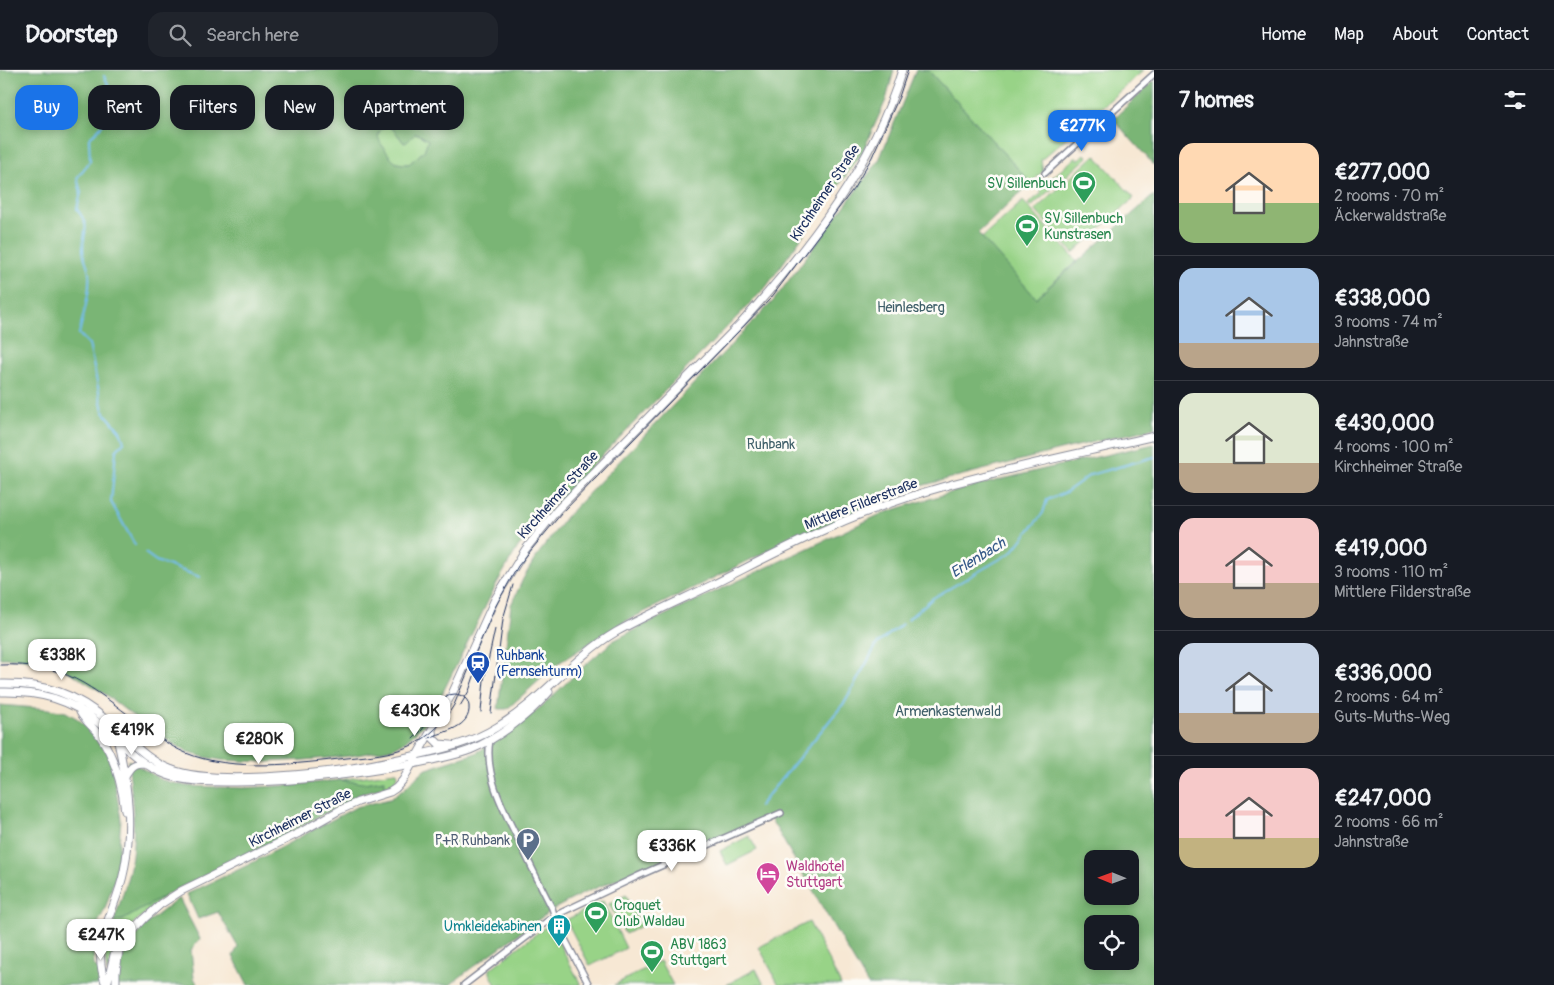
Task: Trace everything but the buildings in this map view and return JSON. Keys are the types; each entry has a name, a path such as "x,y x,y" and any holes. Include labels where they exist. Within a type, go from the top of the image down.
{"main road":[{"name":"Kirchheimer Straße","path":"107,985 114,955 129,935 161,904 181,891 300,833 352,805 390,792 403,780 432,731 457,683 495,600 525,550 557,510 735,328 788,268 822,224 868,154 888,110 902,70"},
{"name":"Mittlere Filderstraße","path":"0,684 32,685 59,691 86,705 110,722 155,762 172,770 193,774 232,777 315,773 418,755 456,746 473,740 498,727 542,693 572,665 616,632 826,528 919,494 1011,469 1154,436"},
{"name":"Mittlere Filderstraße","path":"0,692 43,694 79,709 99,723 144,763 169,776 192,780 254,783 345,775 453,756 473,749 490,740 526,714 547,695 572,665"},
{"path":"79,709 83,717 101,737 112,757 121,788 128,831"},
{"path":"107,985 102,970 101,942 121,885 130,822 125,776 117,740 110,722"},
{"path":"490,740 498,727"},
{"path":"432,731 433,738 439,744 456,746"},
{"path":"125,776 129,768 135,764 144,763"},
{"path":"107,922 119,934 129,935"},
{"name":"Kirchheimer Straße","path":"116,985 119,949"}],"street":[{"path":"1045,173 1154,74"},
{"path":"490,740 489,753 498,796 552,908 554,916 589,985"},
{"path":"464,985 554,916 638,876 781,813"}],"green space":[{"path":"0,70 894,70 886,100 862,153 766,287 554,505 518,547 497,583 438,702 424,725 404,742 394,748 351,756 304,760 267,762 221,760 204,757 189,753 172,743 105,694 73,674 53,664 17,658 0,658"},
{"path":"916,70 928,70 1031,183 978,233 1036,298 1154,195 1154,428 909,489 768,551 622,623 560,662 507,709 498,709 511,605 536,557 566,517 774,300 879,160"},
{"path":"928,70 1144,70 1041,160 1043,171 1031,183"},
{"path":"1154,81 1154,165 1113,119"},
{"path":"394,130 404,143 416,133 428,140 424,151 409,164 400,164 391,158 383,147 378,137 380,131"},
{"path":"1085,154 1088,157 1031,207 1028,204 1042,193 1039,189 1076,157 1078,160"},
{"name":"SV Sillenbuch","path":"1095,155 1134,198 1073,253 1035,210"},
{"name":"SV Sillenbuch Kunstrasen","path":"1023,201 1077,261 1036,298 982,238"},
{"name":"Armenkastenwald","path":"1154,444 1154,985 868,985 769,816 584,893 552,910 450,985 248,985 233,956 238,947 218,912 198,919 187,894 248,865 356,807 390,799 403,790 424,770 476,753 542,706 613,641 881,514 948,493"},
{"path":"0,705 66,712 88,728 110,756 121,819 117,871 105,909 96,927 93,950 94,965 109,982 119,968 126,950 146,924 179,898 200,939 191,950 194,978 198,985 0,985"},
{"path":"128,760 162,780 186,786 243,788 339,780 364,783 384,780 384,787 358,795 283,836 175,890 123,920 114,921 128,876 133,847 133,818"},
{"path":"397,772 398,776 394,782 384,787 384,780 364,783 339,780"},
{"path":"749,836 757,850 727,865 720,851"},
{"path":"167,894 128,928 121,929 116,925 114,921 123,920"},
{"path":"626,895 641,926 625,934 609,904"},
{"name":"Croquet Club Waldau","path":"603,901 626,948 590,966 566,920"},
{"path":"809,922 841,985 779,985 759,947"},
{"path":"545,927 551,927 581,985 496,985 490,969"},
{"path":"107,935 119,940 112,953 107,973 105,955"},
{"name":"ABV 1863 Stuttgart","path":"660,961 673,985 614,985"},
{"path":"756,969 764,985 726,985"}],"waterway":[{"path":"104,76 110,95 104,123 89,139 90,161 77,178 81,192 77,209 82,216 86,229 83,252 89,280 88,296 79,334 89,344 103,411 120,431 124,442 116,451 111,502 135,545"},
{"name":"Erlenbach","path":"908,619 933,598 1012,552 1043,513 1047,500 1066,492 1090,475 1154,457"},
{"path":"145,553 156,561 200,577"},
{"name":"Erlenbach","path":"759,806 845,702 877,644 902,624"}],"tram line":[{"path":"0,665 23,665 60,672 91,688 174,747 204,759 224,763 244,765 287,764 371,755 403,749 424,738 441,724 454,705 494,609 518,566 561,514 771,298 854,188 872,157 899,97 908,70"},
{"path":"491,713 503,619 513,585"},
{"path":"481,712 484,680 495,629"},
{"path":"460,706 469,691 481,656"},
{"path":"413,739 422,730 442,700 448,695 455,694 464,697 469,706 466,719 455,728 429,738"}],"place":[{"name":"SV Sillenbuch","path":"1084,204"},
{"name":"SV Sillenbuch Kunstrasen","path":"1027,247"},
{"name":"Ruhbank (Fernsehturm)","path":"478,684"},
{"name":"P+R Ruhbank","path":"528,861"},
{"name":"Waldhotel Stuttgart","path":"768,895"},
{"name":"Croquet Club Waldau","path":"596,934"},
{"name":"Umkleidekabinen","path":"559,947"},
{"name":"ABV 1863 Stuttgart","path":"652,973"}],"park label":[{"name":"Heinlesberg","path":"911,307"},
{"name":"Ruhbank","path":"771,444"}]}
